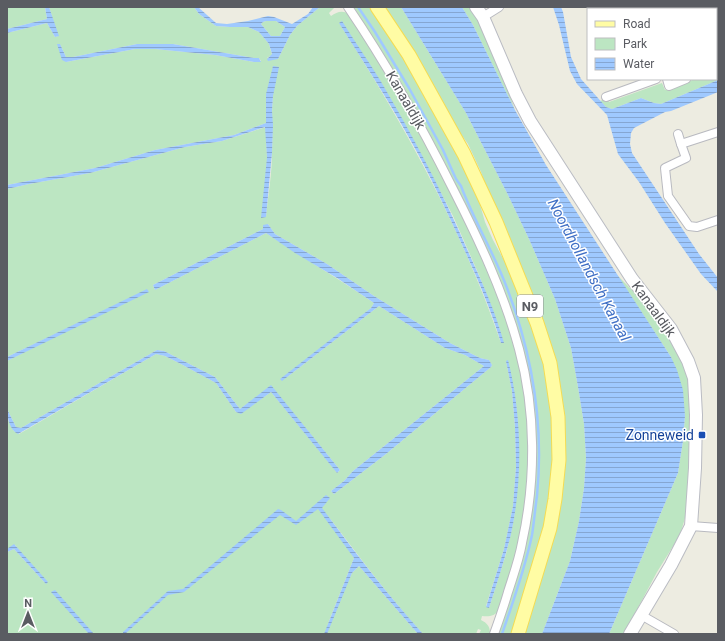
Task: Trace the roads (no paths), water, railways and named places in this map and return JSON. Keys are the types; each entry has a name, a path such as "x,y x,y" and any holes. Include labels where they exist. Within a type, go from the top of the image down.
{"main road":[{"name":"Kanaaldijk","path":"377,7 409,54 464,154 502,237 537,322 550,363 558,417 559,460 555,499 550,528 518,634"}],"street":[{"name":"Kanaaldijk","path":"348,7 391,73 444,169 489,265 507,310 519,349 531,420 531,485 523,542 494,634"},
{"name":"Kanaaldijk","path":"476,7 483,17 516,94 530,121 632,279 671,329 691,367 694,378 696,415 695,468 691,526 671,565 630,634"},
{"path":"483,17 499,7"},
{"path":"606,98 653,80"},
{"path":"668,82 680,80"},
{"path":"681,144 718,132"},
{"path":"678,134 686,158 665,168 668,196 689,226 697,227 718,220"},
{"path":"691,526 718,528"},
{"path":"641,615 674,634"}],"water":[{"path":"45,7 49,7 59,36 55,37 47,23 7,33 7,29 47,19"},
{"path":"194,7 198,7 216,23 227,24 268,16 292,24 308,14 313,7 320,7 297,26 290,35 278,59 268,61 267,59 272,54 269,44 259,32 248,27 216,26 199,14","holes":["266,21 276,21 285,27 280,36 271,36 261,24"]},
{"name":"Noordhollandsch Kanaal","path":"401,7 462,7 473,25 515,110 546,165 671,357 677,370 683,390 685,416 678,473 609,634 542,634 570,561 579,521 584,488 586,458 584,424 571,348 555,299 507,193 466,113"},
{"path":"553,7 561,7 563,12 571,57 581,79 606,107 612,109 641,98 661,104 718,80 718,92 665,112 634,128 631,133 630,144 632,153 699,254 718,278 718,292 701,274 665,223 639,182 618,154 607,115 577,84 570,71"},
{"path":"342,21 392,100 437,184 492,307 504,343 501,343 476,275 428,174 390,104 339,23"},
{"path":"57,44 60,44 66,57 73,57 137,44 173,44 259,58 261,62 215,55 155,49 135,49 66,62 62,60"},
{"path":"273,66 279,67 273,96 272,153 266,217 261,218 267,157 265,127 222,141 185,147 90,173 7,189 7,185 95,168 155,150 234,135 266,123 266,94"},
{"path":"268,224 275,234 327,264 374,296 450,343 480,358 489,360 492,365 386,454 334,494 331,491 344,481 353,471 484,366 465,355 445,348 379,306 282,381 280,379 371,308 374,303 266,233 155,290 153,285 263,229 263,225"},
{"path":"147,289 149,292 7,361 7,357"},
{"path":"157,350 164,351 215,377 240,409 271,385 340,470 337,473 271,392 241,414 236,412 216,383 165,356 156,354 18,434 11,427 8,420 7,409 16,427 21,428"},
{"path":"508,360 513,381 518,425 518,491 511,534 504,562 489,608 486,607 504,549 513,506 516,467 512,391 506,361"},
{"path":"326,495 330,498 322,508 371,572 423,634 418,634 359,566 352,573 327,634 324,634 354,558 318,509 296,525 280,515 184,592 168,595 125,634 123,634 123,632 168,591 183,589 278,509 296,521"},
{"path":"14,544 48,582 46,584 14,549 7,552 7,549"},
{"path":"55,590 94,634 89,634 51,592"}],"waterway":[{"path":"358,7 409,88 461,186 507,288 524,339 530,365 539,443 537,496 533,530 526,560 502,634"}],"place":[{"name":"Zonneweid","path":"702,435"}]}
